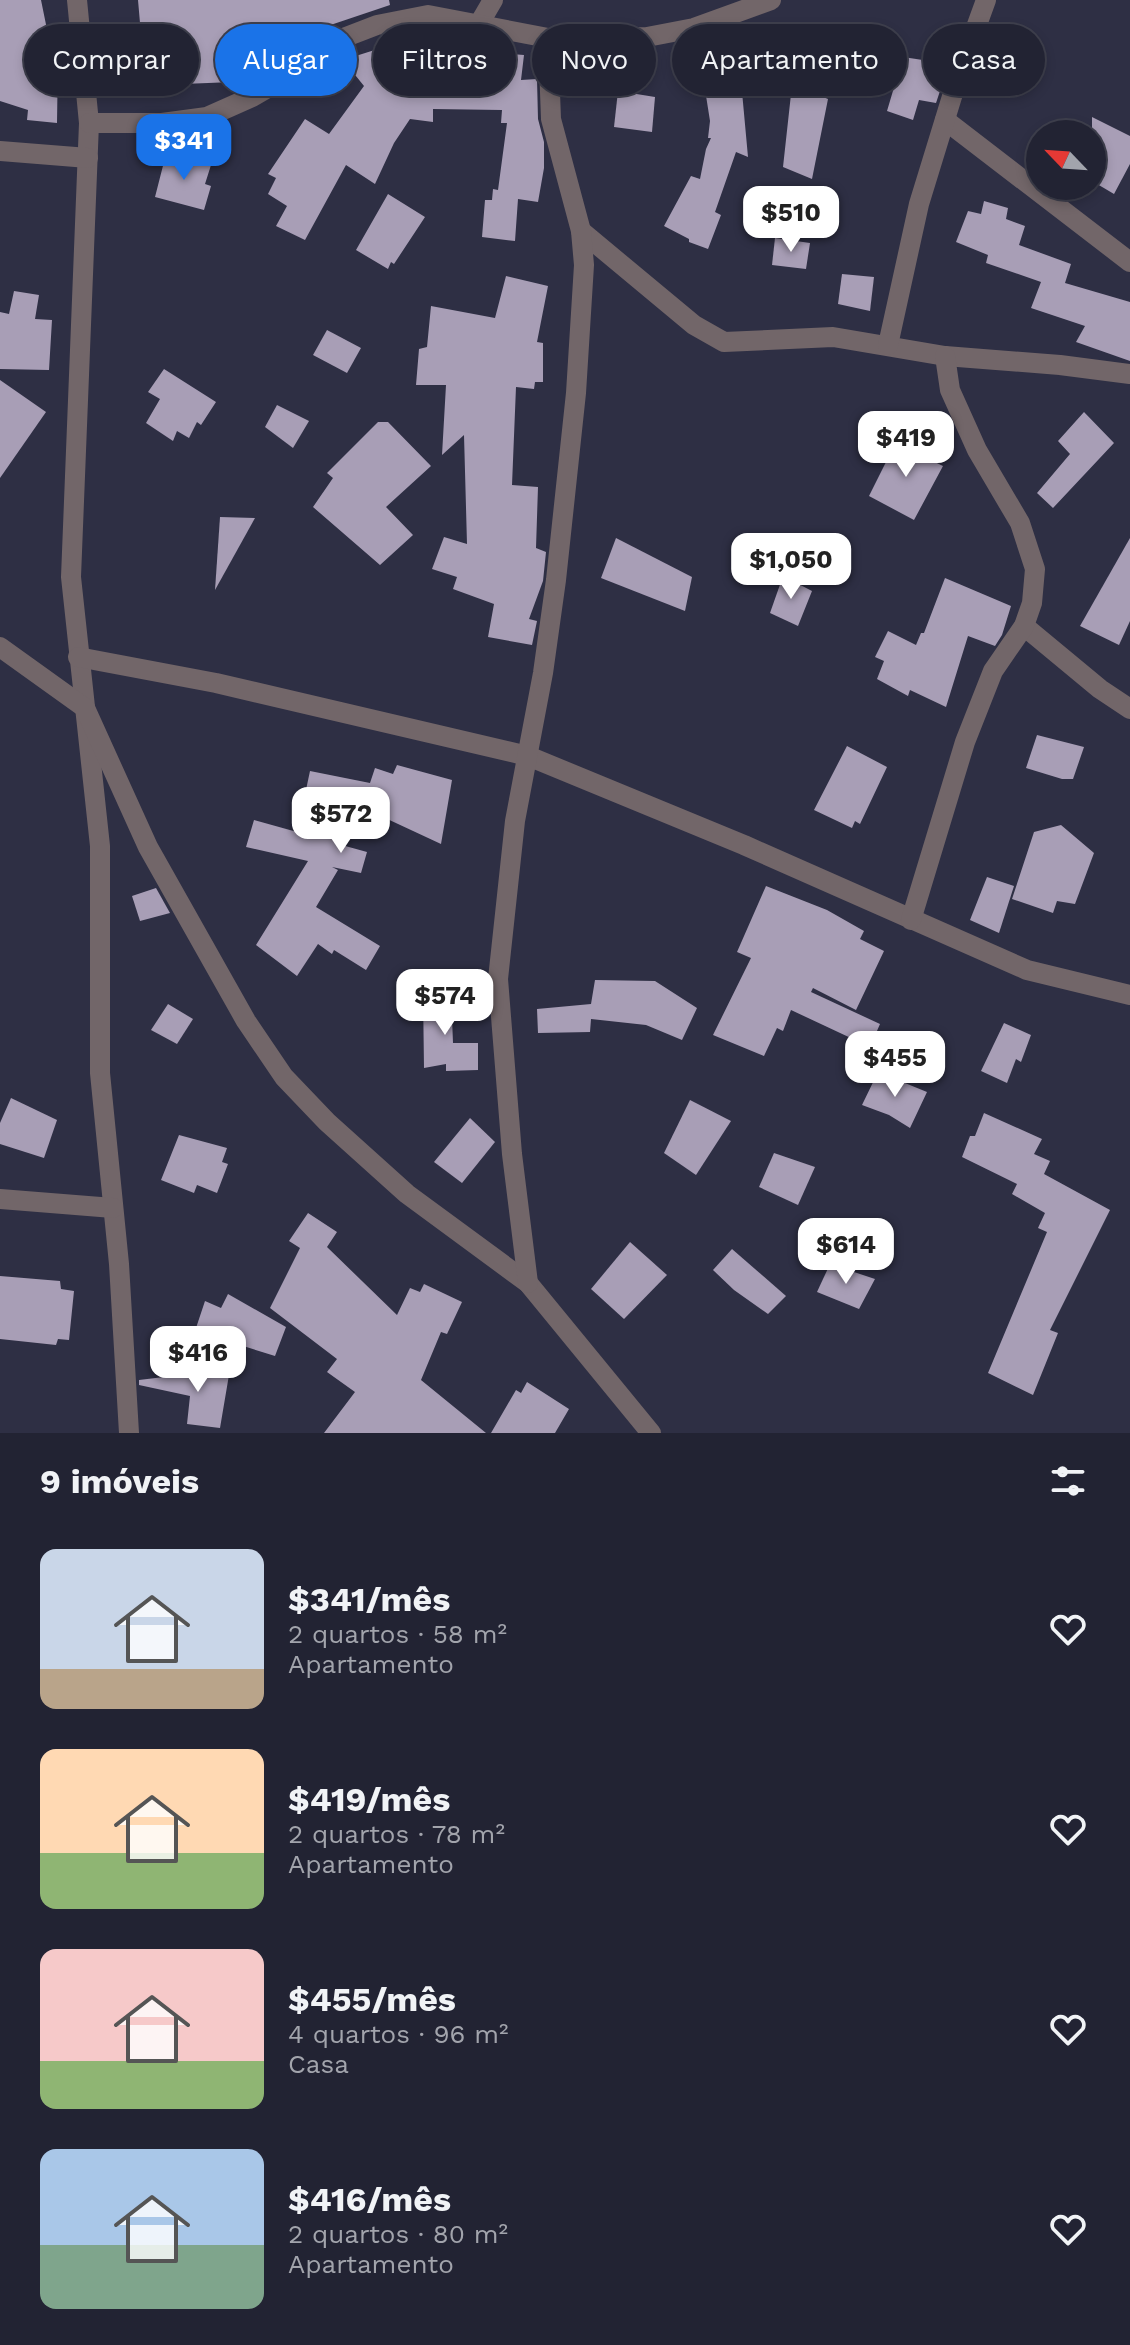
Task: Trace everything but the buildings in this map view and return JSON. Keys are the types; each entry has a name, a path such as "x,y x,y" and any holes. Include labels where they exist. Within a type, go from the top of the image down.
{"street":[{"path":"77,0 89,123 71,577 100,846 100,1073 129,1433"},
{"path":"89,123 162,123 207,117 252,97 290,75 338,40 428,8 479,24 493,0"},
{"path":"656,35 694,28 771,0"},
{"path":"888,345 919,204 986,0"},
{"path":"528,1283 512,1154 498,979 515,821 556,580 576,393 584,265 581,231 551,119 550,96"},
{"path":"945,120 1130,262"},
{"path":"0,151 88,158"},
{"path":"581,231 694,325 724,342 833,337 945,356 1130,374"},
{"path":"911,920 965,742 993,671 1024,626 1032,603 1035,569 1020,523 977,450 950,390 945,356"},
{"path":"1024,626 1100,689 1130,709"},
{"path":"0,647 85,708 148,847 246,1021 284,1077 327,1122 407,1194 528,1283 651,1433"},
{"path":"78,657 216,683 528,756 744,845 1027,970 1130,995"},
{"path":"0,1199 113,1208"}]}
